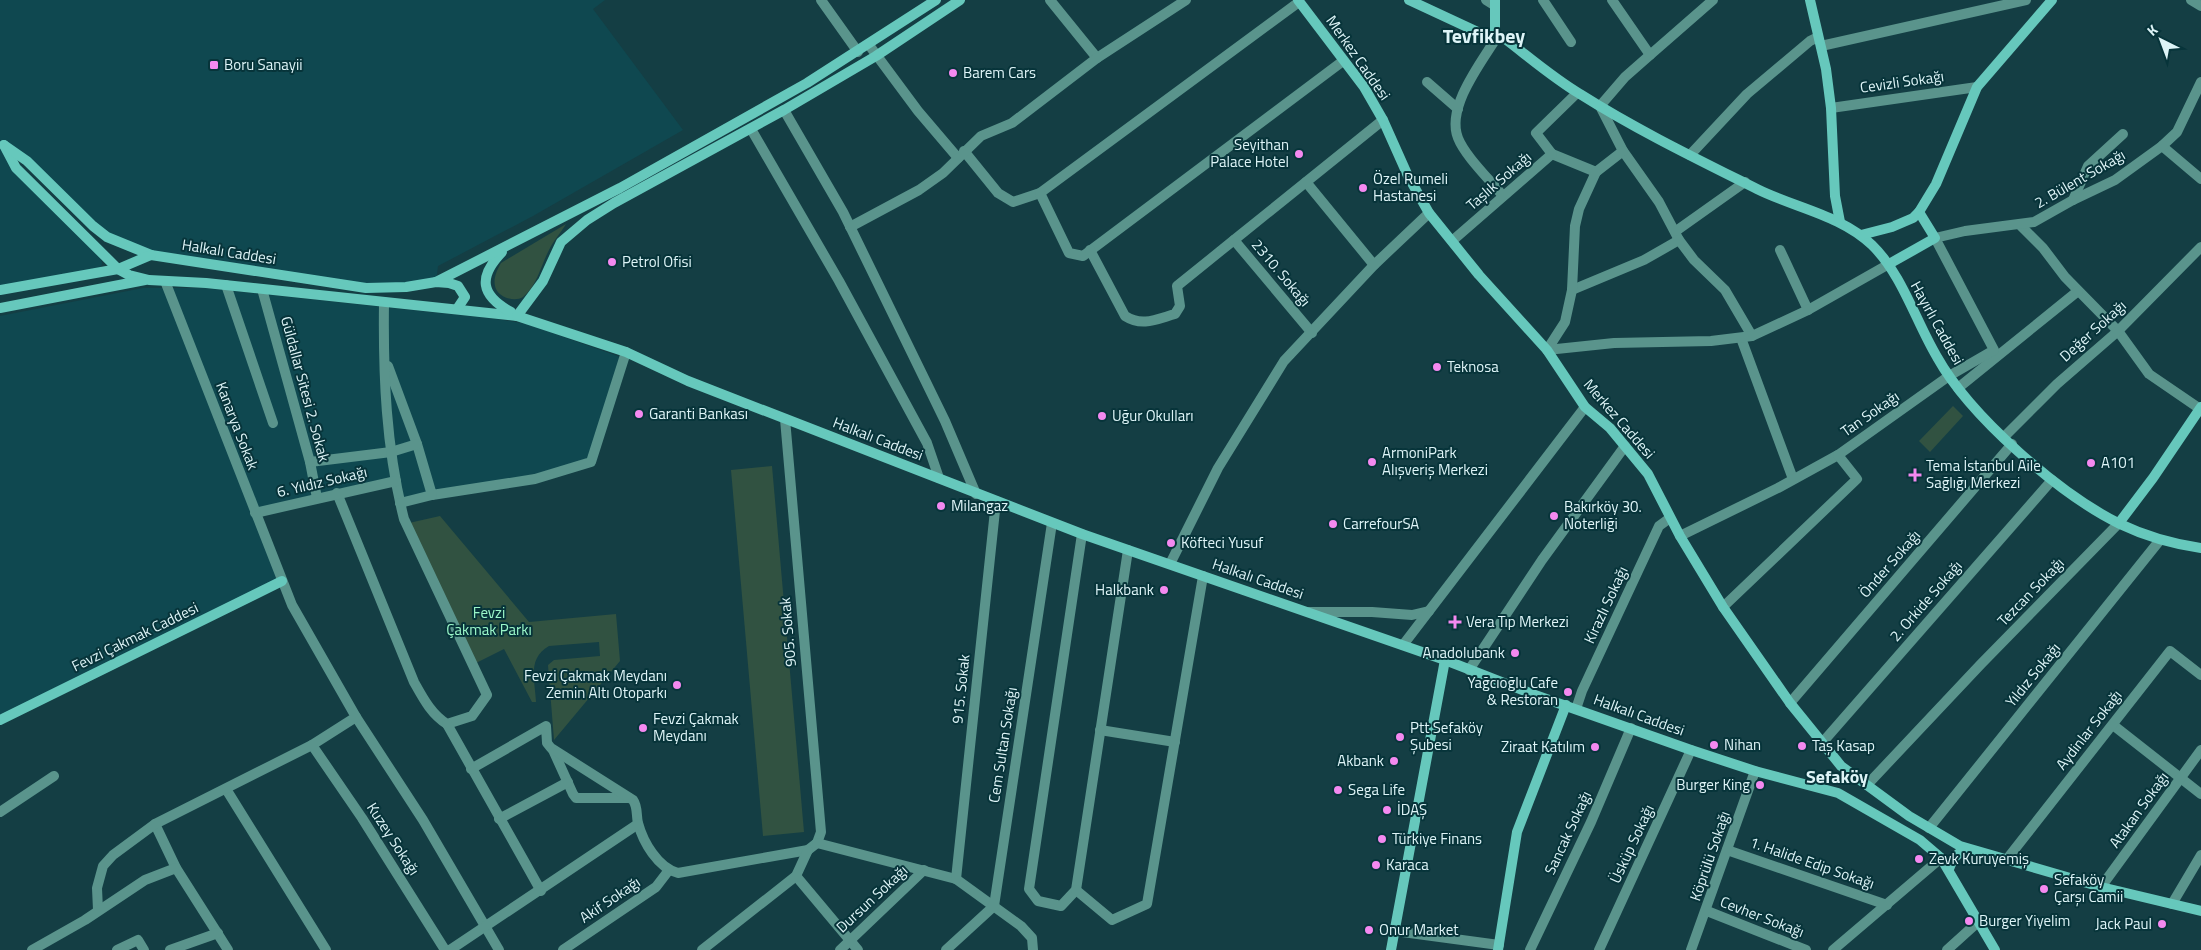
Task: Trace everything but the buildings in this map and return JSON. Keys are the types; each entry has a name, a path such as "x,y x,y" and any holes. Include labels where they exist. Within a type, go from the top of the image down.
{"main road":[{"path":"436,282 620,188 807,83 869,45 936,0"},
{"path":"506,247 487,270 484,281 488,291 499,306 517,316 543,281 561,242 586,220 614,202 751,129 876,56 960,0"},
{"name":"Hayırlı Caddesi","path":"1409,0 1495,40 1504,38 1578,93 1641,130 1774,197 1840,222 1861,235 1889,264 1937,358 1949,376 1973,406 2008,441 2052,480 2119,523 2160,540 2199,550"},
{"path":"1810,0 1831,108 1835,196 1840,222"},
{"path":"1861,235 1913,218 1919,212 1936,184 1977,87 2052,0"},
{"name":"Merkez Caddesi","path":"1298,1 1364,87 1383,120 1408,176 1429,213 1479,275 1547,350 1585,407 1610,428 1648,474 1680,536 1723,607 1790,703 1842,766 1930,828 1966,849 2101,887 2201,912"},
{"path":"1491,2 1495,40"},
{"name":"Halkalı Caddesi","path":"2,143 27,160 93,226 107,237 151,255 366,288 406,287 436,282 449,283 462,290 465,297 457,309"},
{"name":"Halkalı Caddesi","path":"2,143 16,168 118,269 129,275 149,280 226,285 517,316 626,352 678,376 785,419 1082,534 1403,645 1691,750 1755,771 1838,794 1920,840 1941,858 1995,950"},
{"path":"1889,264 1935,238 1919,212"},
{"path":"93,245 102,263 101,268 95,273"},
{"path":"0,290 118,269 151,255"},
{"path":"0,308 149,280"},
{"name":"Tezcan Sokağı","path":"2119,523 2153,478 2200,408"},
{"name":"Fevzi Çakmak Caddesi","path":"0,720 282,581"},
{"path":"1391,950 1444,660"},
{"path":"1498,947 1517,832 1566,705"},
{"path":"1949,869 1957,853 1966,849"}],"street":[{"path":"821,0 858,52"},
{"path":"1050,0 1097,58"},
{"path":"850,227 919,190 943,173 981,136 1012,123 1097,58 1186,0"},
{"path":"1544,0 1571,42"},
{"path":"1612,0 1650,55"},
{"path":"1714,0 1624,77 1600,106 1623,151 1659,202 1694,260 1725,290 1752,336"},
{"path":"1690,155 1747,94 1810,41 1819,42 2026,0"},
{"path":"2191,0 2201,6"},
{"path":"869,45 918,111 998,193 1013,202 1040,193 1298,1"},
{"path":"1495,40 1462,94 1454,125 1458,139 1503,196"},
{"path":"1040,193 1069,253 1083,256 1343,61"},
{"path":"1428,82 1458,109"},
{"name":"2. Bülent Sokağı","path":"1935,238 1965,231 2021,226 2034,222 2072,200 2115,180 2162,146 2176,132 2201,82"},
{"name":"Cevizli Sokağı","path":"1831,108 1977,87"},
{"path":"1552,154 1536,133 1578,93"},
{"path":"784,110 850,227 945,422 976,494"},
{"name":"2310. Sokağı","path":"1312,333 1234,240 1383,120"},
{"path":"751,129 839,281 927,443 939,478"},
{"path":"2072,200 2088,166 2123,134"},
{"path":"2162,146 2201,179"},
{"path":"1547,350 1565,322 1572,290 1575,226 1579,209 1596,172 1623,151"},
{"name":"Taşlık Sokağı","path":"1452,241 1552,154 1596,172"},
{"path":"1306,182 1374,265"},
{"path":"1572,290 1644,260 1745,182"},
{"path":"1170,564 1218,468 1284,361 1374,265 1429,213"},
{"path":"2021,226 2078,290 2118,331 2149,374 2200,408"},
{"name":"Tan Sokağı","path":"1723,607 1858,479 1838,455 1949,376 1994,350 1935,238"},
{"path":"1090,250 1125,316 1133,321 1142,323 1175,314 1180,306 1177,286 1234,240"},
{"name":"Değer Sokağı","path":"2008,441 2057,384 2118,331 2201,247"},
{"path":"1780,250 1808,310"},
{"path":"1547,350 1614,343 1711,340 1752,336 1808,310 1889,264"},
{"name":"Kanarya Sokak","path":"165,281 292,605 356,717 423,820 499,950"},
{"path":"226,285 273,423"},
{"name":"Güldallar Sitesi 2. Sokak","path":"262,289 310,462 317,498"},
{"path":"1958,388 2078,290"},
{"path":"384,302 387,423 404,520 487,695 472,716 447,724"},
{"path":"1741,338 1793,480"},
{"path":"400,503 432,495 535,479 591,462 626,352"},
{"path":"384,355 417,444 432,495"},
{"path":"1403,645 1585,407"},
{"name":"905. Sokak","path":"785,419 821,832 817,843"},
{"name":"Önder Sokağı","path":"1790,703 2008,441"},
{"path":"310,462 391,452 417,444"},
{"path":"1469,670 1542,560 1625,446"},
{"path":"1680,536 1793,480 1838,455"},
{"name":"2. Orkide Sokağı","path":"1822,743 2052,480"},
{"name":"6. Yıldız Sokağı","path":"255,513 396,481"},
{"path":"337,493 414,682 434,714 447,724 541,891"},
{"name":"915. Sokak","path":"956,879 996,501"},
{"name":"Kirazlı Sokağı","path":"1576,709 1582,691 1660,526 1670,518"},
{"name":"Cem Sultan Sokağı","path":"994,906 1052,523"},
{"name":"Tezcan Sokağı","path":"1868,785 1981,664 2119,523"},
{"path":"1082,534 1029,889 1038,901 1061,906 1076,890 1128,550"},
{"name":"Yıldız Sokağı","path":"1930,828 2160,540"},
{"path":"1076,890 1112,920 1147,904 1203,576"},
{"path":"1306,612 1372,612 1412,615 1430,611"},
{"name":"Aydinlar Sokağı","path":"2007,859 2170,651 2201,676"},
{"path":"98,910 97,888 103,866 113,855 155,824 312,745 356,717"},
{"path":"2113,725 2201,794"},
{"path":"471,769 546,726 548,743 554,750 574,796 579,799 630,798"},
{"name":"Sancak Sokağı","path":"1530,950 1591,822 1631,728"},
{"path":"1100,730 1175,742"},
{"name":"Kuzey Sokağı","path":"312,745 362,818 445,950"},
{"path":"554,750 630,798 636,804 638,824 651,850 661,865 669,870 678,873 808,850"},
{"name":"Üsküp Sokağı","path":"1600,950 1691,750"},
{"name":"Atakan Sokağı","path":"2101,887 2201,750"},
{"name":"Köprülü Sokağı","path":"1691,950 1707,911 1726,850 1755,771"},
{"path":"0,812 54,776"},
{"path":"499,819 568,782"},
{"path":"226,789 326,950"},
{"path":"155,824 176,868 228,950"},
{"path":"450,950 486,928 638,824"},
{"path":"702,950 796,876 808,850 817,843 956,879 1021,926 1032,938 1033,950"},
{"name":"1. Halide Edip Sokağı","path":"1726,850 1887,905"},
{"path":"2172,904 2201,855"},
{"path":"1833,950 1941,858"},
{"path":"32,950 85,920 145,880 176,868"},
{"name":"Akif Sokağı","path":"563,950 656,887 669,870"},
{"name":"Dursun Sokağı","path":"840,950 924,870"},
{"path":"796,876 858,950"},
{"path":"946,950 994,906"},
{"name":"Cevher Sokağı","path":"1707,911 1806,950"},
{"path":"1948,950 1978,922"},
{"path":"1394,930 1498,947"},
{"path":"170,950 218,933"},
{"path":"117,950 138,940 144,950"}],"shaded area":[{"path":"0,0 605,0 593,9 683,130 533,216 438,266 436,282 366,288 151,255 107,237 5,146 16,168 100,256 102,263 101,268 0,291"},
{"path":"143,288 205,288 497,319 527,324 623,358 591,462 400,503 396,481 255,513 282,581 0,720 0,316"}],"green space":[{"path":"566,224 551,247 528,292 523,297 516,299 501,295 496,289 495,279 501,263"},
{"path":"1953,406 1963,416 1930,452 1919,441"},
{"path":"772,466 804,832 763,836 731,470"},
{"name":"Fevzi Çakmak Parkı","path":"440,516 529,622 616,614 620,661 554,740 548,665 554,660 600,656 599,642 549,646 542,651 535,663 534,671 536,702 532,702 504,649 476,663 409,523"}],"place":[{"name":"Boru Sanayii","path":"214,65"},
{"name":"Barem Cars","path":"953,73"},
{"name":"Seyithan Palace Hotel","path":"1299,154"},
{"name":"Özel Rumeli Hastanesi","path":"1363,188"},
{"name":"Petrol Ofisi","path":"612,262"},
{"name":"Teknosa","path":"1437,367"},
{"name":"Garanti Bankası","path":"639,414"},
{"name":"Uğur Okulları","path":"1102,416"},
{"name":"ArmoniPark Alışveriş Merkezi","path":"1372,462"},
{"name":"A101","path":"2091,463"},
{"name":"Tema İstanbul Aile Sağlığı Merkezi","path":"1915,475"},
{"name":"Milangaz","path":"941,506"},
{"name":"Bakırköy 30. Noterliği","path":"1554,516"},
{"name":"CarrefourSA","path":"1333,524"},
{"name":"Köfteci Yusuf","path":"1171,543"},
{"name":"Halkbank","path":"1164,590"},
{"name":"Vera Tıp Merkezi","path":"1455,622"},
{"name":"Anadolubank","path":"1515,653"},
{"name":"Fevzi Çakmak Meydanı Zemin Altı Otoparkı","path":"677,685"},
{"name":"Yağcıoğlu Cafe & Restoran","path":"1568,692"},
{"name":"Fevzi Çakmak Meydanı","path":"643,728"},
{"name":"Ptt Sefaköy Şubesi","path":"1400,737"},
{"name":"Nihan","path":"1714,745"},
{"name":"Taş Kasap","path":"1802,746"},
{"name":"Ziraat Katılım","path":"1595,747"},
{"name":"Akbank","path":"1394,761"},
{"name":"Burger King","path":"1760,785"},
{"name":"Sega Life","path":"1338,790"},
{"name":"İDAŞ","path":"1387,810"},
{"name":"Türkiye Finans","path":"1382,839"},
{"name":"Zevk Kuruyemiş","path":"1919,859"},
{"name":"Karaca","path":"1376,865"},
{"name":"Sefaköy Çarşı Camii","path":"2044,889"},
{"name":"Burger Yiyelim","path":"1969,921"},
{"name":"Jack Paul","path":"2162,924"},
{"name":"Onur Market","path":"1369,930"}],"district":[{"name":"Tevfikbey","path":"1484,36"},
{"name":"Sefaköy","path":"1837,777"}]}
